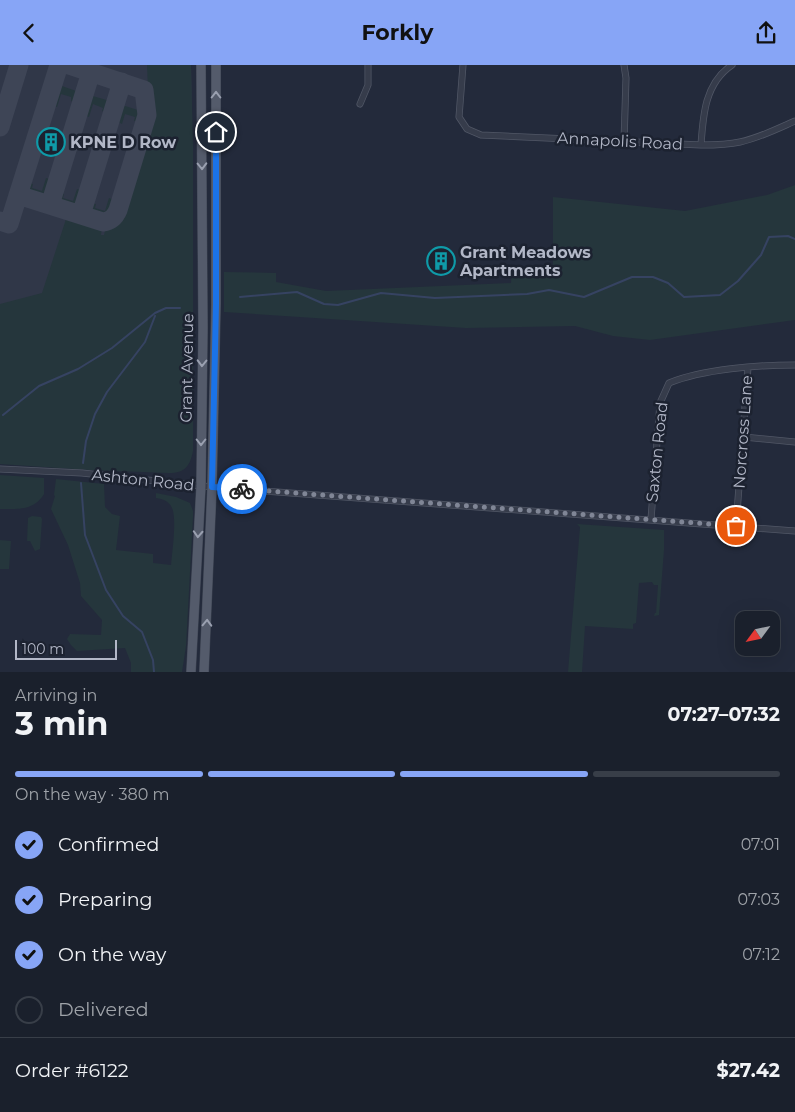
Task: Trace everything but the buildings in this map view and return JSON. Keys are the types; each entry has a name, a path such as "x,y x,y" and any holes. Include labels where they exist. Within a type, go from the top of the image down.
{"main road":[{"path":"201,67 216,67"},
{"name":"Grant Avenue","path":"190,672 201,486 203,328 201,67"},
{"name":"Grant Avenue","path":"204,672 212,487 216,67"},
{"path":"203,328 215,329"}],"street":[{"path":"360,103 368,85 368,65"},
{"name":"Annapolis Road","path":"463,65 459,117 467,129 481,135 701,145 739,142 763,135 795,121"},
{"path":"624,65 626,77 624,142"},
{"path":"701,145 705,103 713,85 732,65"},
{"path":"748,367 795,365"},
{"name":"Saxton Road","path":"651,519 660,403 669,383 688,376 748,367"},
{"name":"Norcross Lane","path":"736,526 748,367"},
{"path":"744,437 795,442"},
{"name":"Ashton Road","path":"0,469 82,473 212,487 795,531"}],"shaded area":[{"path":"0,65 191,65 192,112 0,456"},
{"path":"147,65 191,65 193,144 193,451 190,461 186,468 175,473 0,464 0,304 42,293 67,216 102,226 101,235 104,235 106,226 113,224 119,219 146,134 149,116"},
{"path":"59,85 79,92 78,101 71,101 71,97 61,94 57,107 54,106 51,102 56,87"},
{"path":"89,95 110,101 112,103 110,111 102,111 103,108 93,104 89,117 84,115 83,111"},
{"path":"122,105 141,111 141,121 134,121 135,117 125,114 122,124 115,120 119,106"},
{"path":"46,178 52,182 46,197 35,197 24,191 25,184 28,182 33,184 32,188 42,191"},
{"path":"795,185 795,320 650,340 613,336 575,326 466,328 224,312 224,272 276,273 276,282 326,291 511,283 512,268 538,279 553,265 553,197 685,211 767,195"},
{"path":"77,189 83,191 83,193 76,208 62,206 56,201 56,196 60,192 64,194 63,198 73,201"},
{"path":"109,198 114,200 115,203 109,217 104,219 89,213 87,208 89,203 96,204 95,208 105,211"},
{"path":"0,475 44,478 44,494 35,504 25,508 0,509"},
{"path":"56,479 104,484 105,507 112,514 120,516 116,550 153,554 153,563 171,565 174,527 171,506 166,501 156,498 156,493 176,497 190,503 193,517 186,646 182,672 131,672 131,663 125,648 77,651 67,639 70,634 101,635 102,620 81,596 80,583 68,545 51,509 55,496"},
{"path":"32,516 41,517 42,519 40,549 35,551 30,541 27,541 28,518"},
{"path":"577,524 664,530 664,550 659,615 654,616 656,613 658,585 654,585 652,582 639,583 636,623 633,624 633,629 585,626 582,672 568,672 580,527"},
{"path":"0,540 11,541 9,569 0,569"}],"waterway":[{"path":"240,297 297,292 324,304 338,305 381,293 435,298 527,294 549,290 584,297 632,277 653,277 668,283 684,297 720,295 738,281 761,255 769,237 788,236 795,239"},
{"path":"3,415 39,386 78,369 112,348 155,313 166,308 180,308"},
{"path":"83,463 86,441 95,414 107,392 145,342 155,316"},
{"path":"81,483 85,535 106,590 123,616 142,632 153,660 154,672"}],"taxiway":[{"path":"0,127 19,65"},
{"path":"0,221 9,224 59,65"},
{"path":"18,195 103,222 116,215 118,210 147,115 144,90 69,65"},
{"path":"50,205 91,72"},
{"path":"81,215 122,82"}],"way so far":[{"path":"242,489 736,526"}],"place":[{"name":"KPNE D Row","path":"51,142"},
{"name":"Grant Meadows Apartments","path":"441,261"}],"route":[{"path":"216,132 216,304 212,487 242,489"}]}
